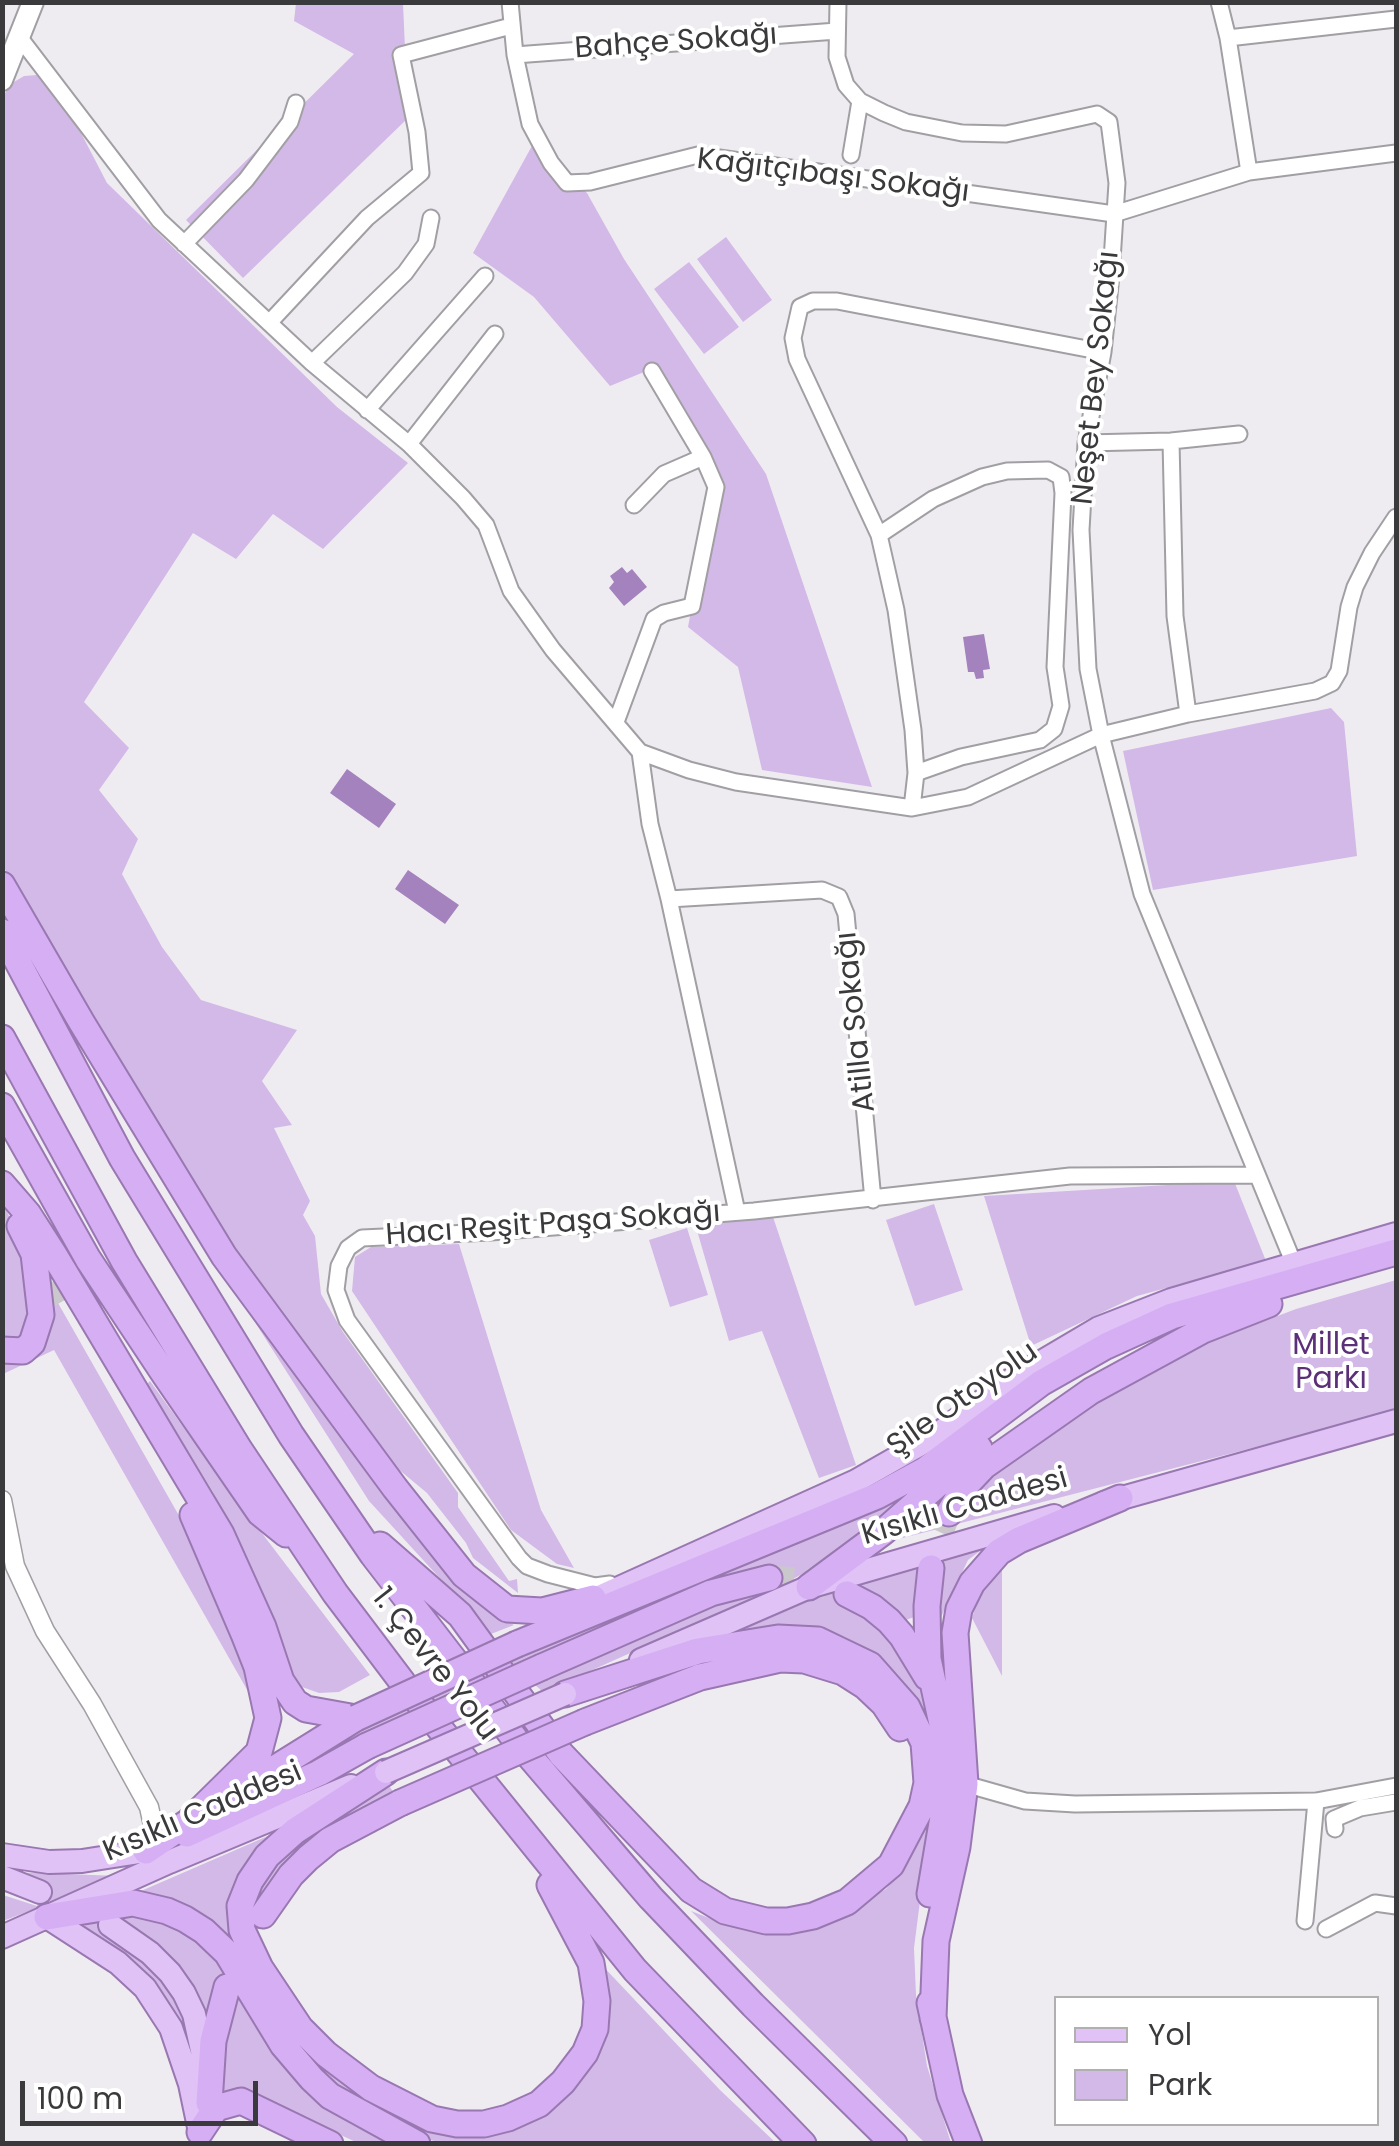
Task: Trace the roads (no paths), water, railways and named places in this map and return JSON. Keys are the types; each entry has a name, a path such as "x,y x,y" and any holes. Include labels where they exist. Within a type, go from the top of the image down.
{"highway":[{"path":"2,885 224,1256 464,1575 507,1608 542,1611 593,1598"},
{"path":"2,932 132,1174 281,1419 418,1615 515,1739 629,1873 753,2005 894,2144"},
{"path":"2,1038 124,1261 239,1449 306,1549"},
{"path":"2,1106 88,1259 232,1475 260,1513 306,1549"},
{"path":"2,1184 28,1214 53,1253 221,1534 288,1692 306,1709 356,1718"},
{"path":"2,1192 34,1254 41,1315 32,1343 23,1351 2,1350"},
{"name":"Şile Otoyolu","path":"356,1718 518,1644 877,1496 926,1470 1041,1382 1172,1316 1396,1252"},
{"name":"Şile Otoyolu","path":"809,1586 884,1532 979,1448 1053,1394 1152,1341 1209,1318 1396,1270"},
{"path":"65,1300 195,1520 232,1600 266,1700 268,1718 259,1752 191,1819"},
{"path":"949,1512 984,1466 1076,1400 1203,1330 1269,1304"},
{"path":"932,2018 936,1941 957,1847 964,1784 956,1633 959,1609 972,1584 998,1552 1120,1498"},
{"path":"346,1515 460,1615 561,1754 678,1878 706,1901 766,1921 812,1916 847,1902 891,1865 922,1806 927,1783 924,1743 907,1707 870,1664 818,1640 778,1638 698,1651 564,1694"},
{"name":"1. Çevre Yolu","path":"306,1549 403,1683 512,1820"},
{"path":"931,1568 927,1640 947,1763 945,1805 923,1944 932,2018 950,2095 969,2144"},
{"path":"146,1852 542,1667 711,1594 770,1578"},
{"path":"847,1594 872,1607 902,1636 929,1680 938,1706"},
{"path":"263,1916 291,1875 308,1858 330,1840 400,1803 664,1689 727,1670 780,1660 804,1660 826,1666 865,1686 884,1704 902,1732 914,1773 912,1826"},
{"name":"Kısıklı Caddesi","path":"146,1852 191,1819 356,1718"},
{"path":"386,1772 295,1831 268,1856 250,1880 240,1906 242,1930 260,1968 290,2014 326,2054 370,2088 400,2105 457,2124 496,2121 539,2104 564,2082 595,2029 597,2000 590,1962 512,1820"},
{"path":"512,1820 635,1970 803,2144"},
{"path":"43,1904 133,1904 167,1911 195,1925 227,1953 283,2045 330,2096 417,2144"},
{"path":"209,2103 214,2041 227,1987"},
{"path":"200,2138 216,2108 241,2100 330,2144"}],"main road":[{"path":"2,80 33,2"},
{"path":"518,1644 593,1598 856,1481 911,1451 1012,1380 1099,1328 1171,1300 1396,1234"},
{"name":"Kısıklı Caddesi","path":"2,1937 43,1904 169,1862 386,1772 809,1586 1396,1421"},
{"name":"Kısıklı Caddesi","path":"2,1854 36,1860 82,1861 146,1852"},
{"path":"2,1877 43,1904 145,1988 171,2028 190,2084 200,2138"},
{"path":"110,1925 150,1952 184,1992 200,2036 209,2103 200,2138"}],"street":[{"name":"Kağıtçıbaşı Sokağı","path":"510,2 530,124 550,163 568,182 590,182 698,155 1114,214"},
{"path":"838,2 837,57 846,85 860,101 851,155"},
{"path":"1219,2 1248,172"},
{"path":"1228,38 1396,19"},
{"path":"270,323 367,218 420,173 417,132 401,55 511,26"},
{"name":"Bahçe Sokağı","path":"516,55 836,31"},
{"path":"20,38 158,220 312,363 409,444 463,498 486,525 511,591 553,650 640,752 650,824 670,898 737,1212"},
{"name":"Neşet Bey Sokağı","path":"860,101 906,122 962,133 1006,134 1097,114 1109,122 1117,182 1103,352 1086,443 1081,530 1087,649 1100,735 1142,894 1294,1264"},
{"path":"184,244 246,180 290,122 296,103"},
{"path":"1114,214 1248,172 1396,153"},
{"path":"312,363 405,272 426,244 431,218"},
{"path":"368,410 485,276"},
{"path":"912,808 916,773 913,730 896,610 880,535 797,359 794,338 800,307 813,301 837,301 1103,352"},
{"path":"409,444 495,334"},
{"path":"616,722 654,619 692,606 716,487 703,457 652,371"},
{"path":"1086,443 1239,434"},
{"path":"1171,441 1174,616 1188,714"},
{"path":"634,505 664,474 703,457"},
{"path":"880,535 933,499 982,477 1006,471 1048,470 1061,478 1056,667 1060,706 1054,728 1040,740 916,773"},
{"path":"640,752 736,782 912,808 968,797 1100,735 1315,691 1332,682 1340,671 1348,606 1372,553 1396,518"},
{"name":"Atilla Sokağı","path":"670,898 822,890 839,897 846,914 873,1200"},
{"name":"Hacı Reşit Paşa Sokağı","path":"638,1580 594,1586 527,1566 347,1320 336,1290 339,1266 348,1248 362,1238 737,1212 1070,1176 1256,1175"},
{"path":"2,1500 15,1566 45,1632 92,1704 150,1807 154,1825 146,1852"},
{"path":"964,1784 1011,1798 1058,1803 1316,1801 1396,1786"},
{"path":"1304,1921 1316,1801"},
{"path":"1335,1828 1334,1819 1360,1808 1396,1802"},
{"path":"1326,1929 1375,1903 1396,1906"}],"tunnel":[{"path":"37,1248 65,1300"},
{"path":"931,1568 937,1540 949,1513"},
{"path":"769,1578 811,1581 828,1587"}],"park label":[{"name":"Millet Parkı","path":"1331,1363"}]}
